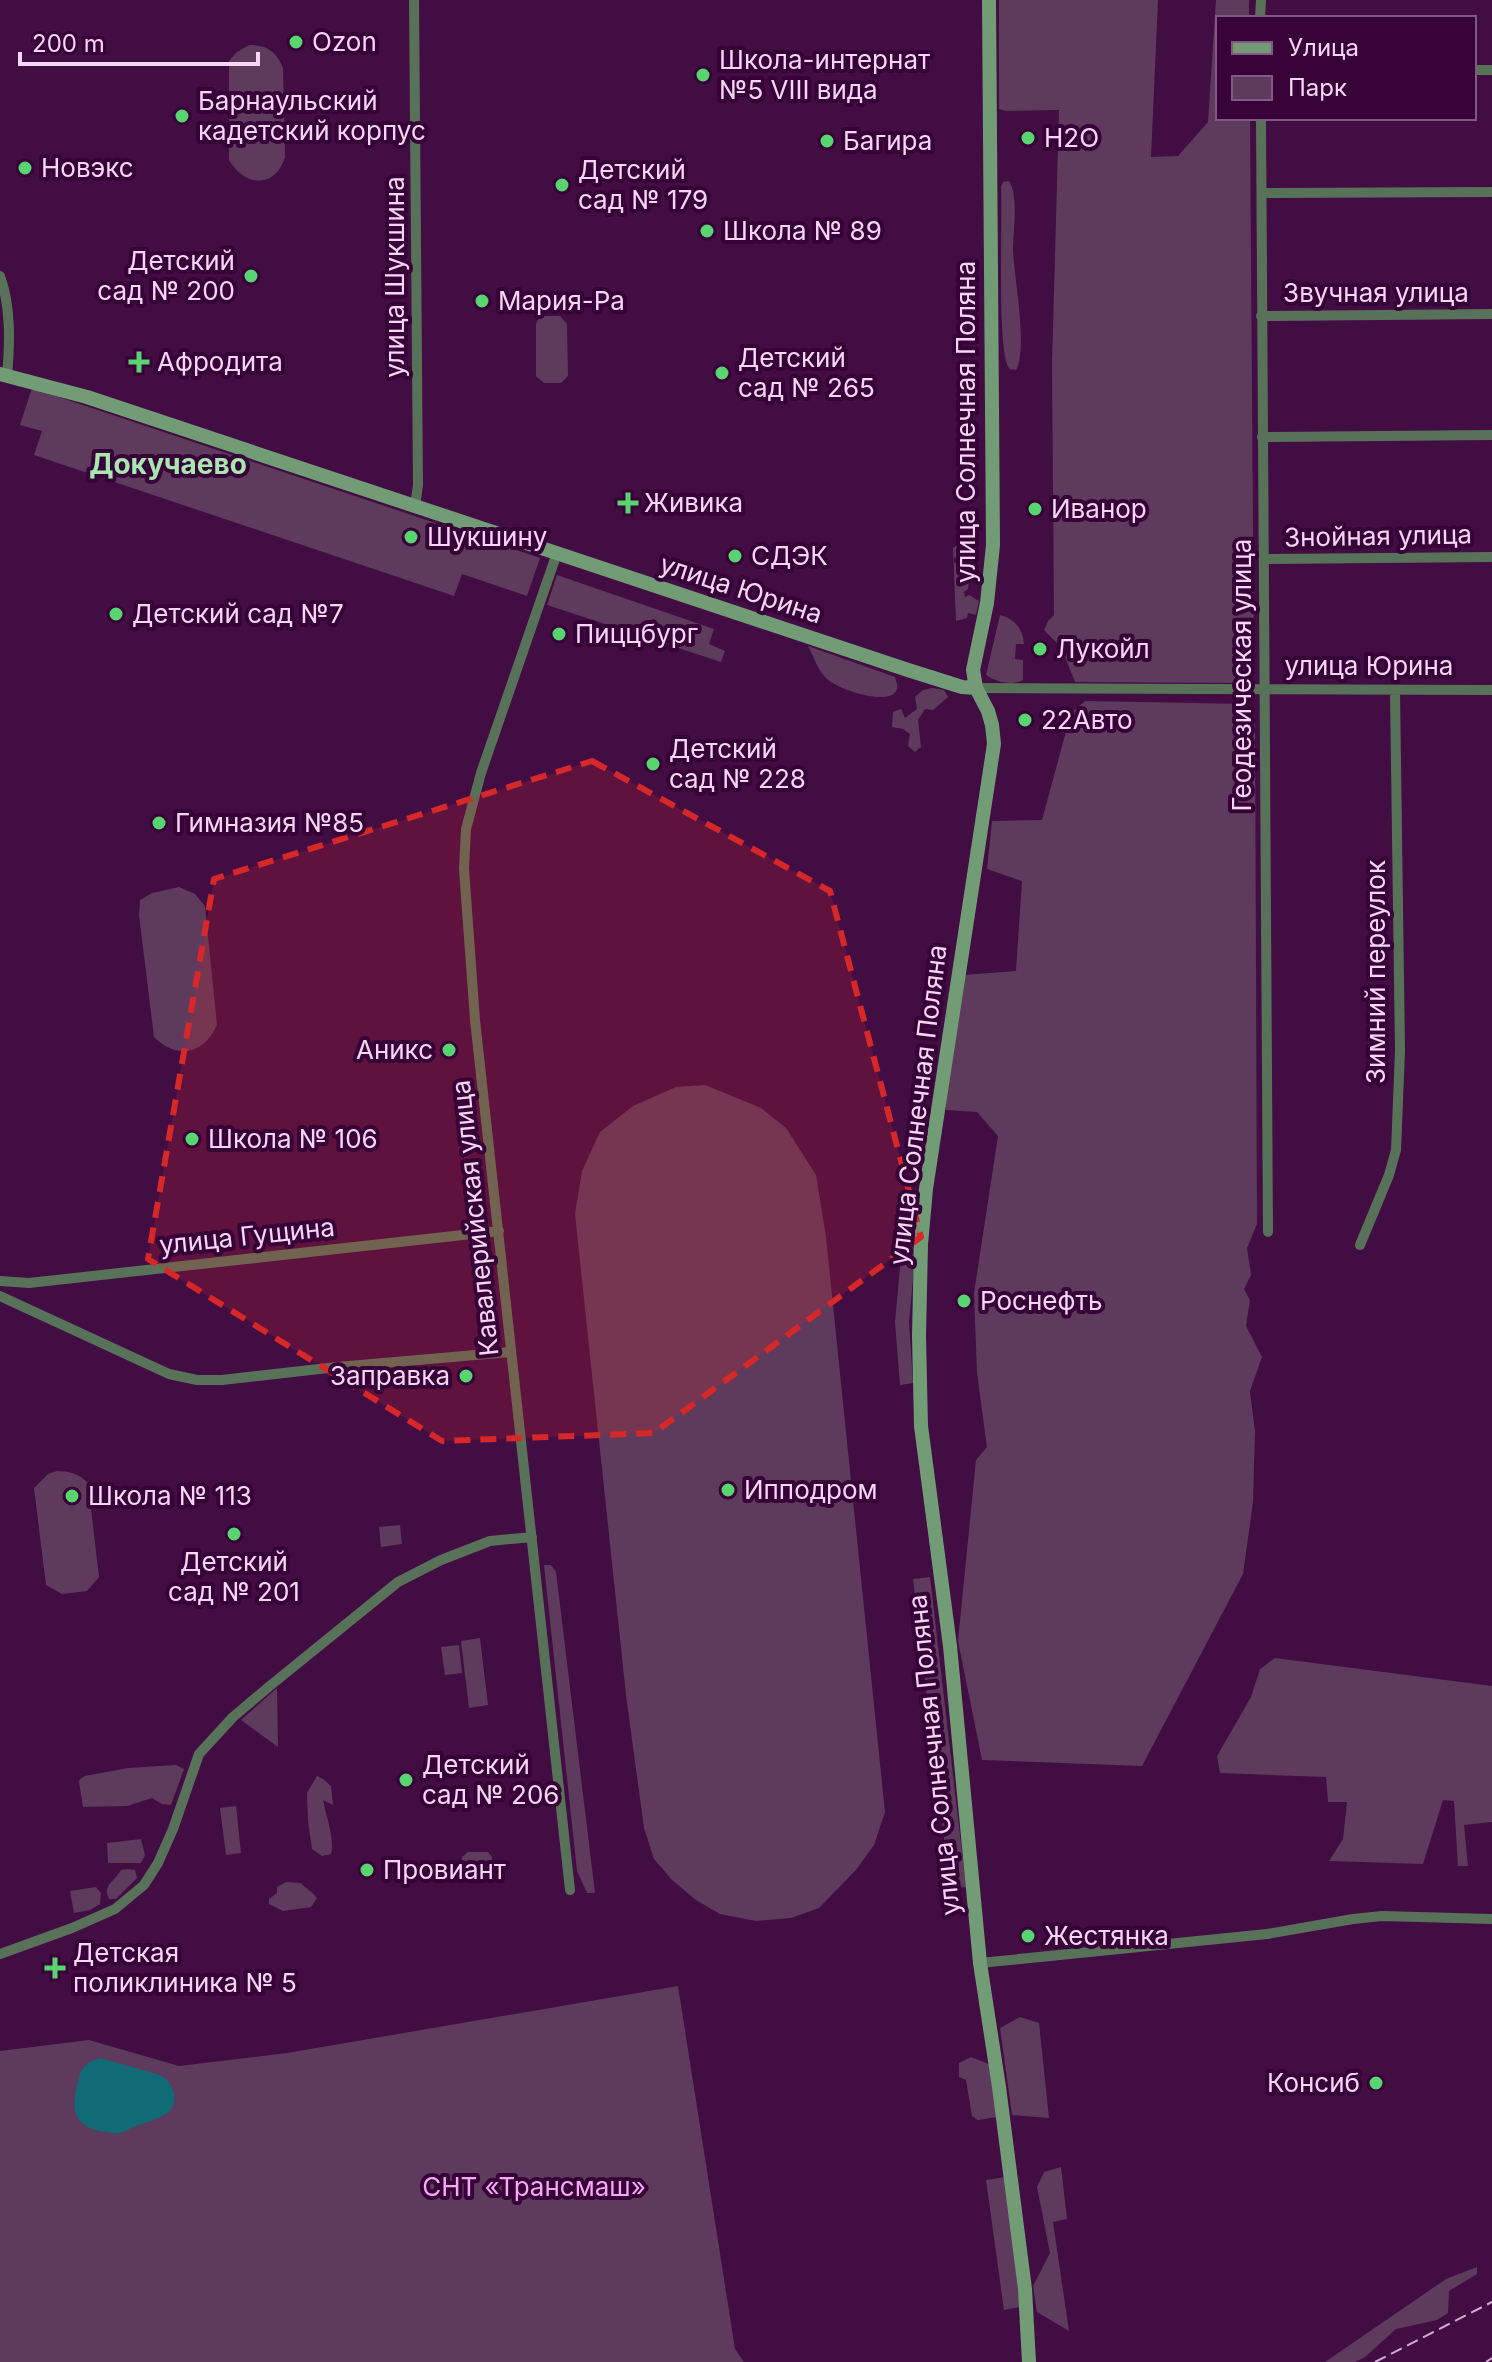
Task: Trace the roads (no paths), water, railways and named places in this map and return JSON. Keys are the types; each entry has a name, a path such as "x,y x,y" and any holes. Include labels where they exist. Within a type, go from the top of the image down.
{"street":[{"name":"улица Шукшина","path":"414,0 418,456 415,506"},
{"name":"улица Солнечная Поляна","path":"989,0 993,545 987,603 973,670 976,688 988,711 994,744 926,1189 921,1244 919,1349 921,1426 950,1646 980,1963 1025,2289 1029,2362"},
{"name":"Геодезическая улица","path":"1261,120 1268,1232"},
{"path":"1262,193 1492,192"},
{"path":"0,276 7,297 9,358 4,375"},
{"name":"Звучная улица","path":"1261,316 1492,314"},
{"name":"улица Юрина","path":"4,375 87,397 962,687 1492,690"},
{"path":"1262,437 1492,435"},
{"name":"Кавалерийская улица","path":"557,553 481,773 467,822 464,869 475,1020 570,1890"},
{"name":"Знойная улица","path":"1264,559 1492,557"},
{"name":"Зимний переулок","path":"1360,1245 1396,1150 1400,1051 1395,691"},
{"name":"улица Гущина","path":"0,1281 29,1283 499,1231"},
{"path":"0,1296 169,1374 197,1380 511,1352"},
{"path":"0,1954 115,1909 144,1885 173,1829 199,1754 233,1717 398,1582 441,1560 490,1541 532,1537"},
{"path":"980,1963 1267,1934 1382,1916 1492,1919"}],"railway":[{"path":"1375,2362 1492,2302"},
{"path":"1486,2362 1492,2358"}],"place":[{"name":"Ozon","path":"296,42"},
{"name":"Школа-интернат №5 VIII вида","path":"703,75"},
{"name":"Барнаульский кадетский корпус","path":"182,116"},
{"name":"H2O","path":"1028,138"},
{"name":"Багира","path":"827,141"},
{"name":"Новэкс","path":"25,168"},
{"name":"Детский сад № 179","path":"562,185"},
{"name":"Школа № 89","path":"707,231"},
{"name":"Детский сад № 200","path":"251,276"},
{"name":"Мария-Ра","path":"482,301"},
{"name":"Афродита","path":"139,362"},
{"name":"Детский сад № 265","path":"722,373"},
{"name":"Живика","path":"628,503"},
{"name":"Иванор","path":"1035,509"},
{"name":"Шукшину","path":"411,537"},
{"name":"СДЭК","path":"735,556"},
{"name":"Детский сад №7","path":"116,614"},
{"name":"Пиццбург","path":"559,634"},
{"name":"Лукойл","path":"1040,649"},
{"name":"22Авто","path":"1025,720"},
{"name":"Детский сад № 228","path":"653,764"},
{"name":"Гимназия №85","path":"159,823"},
{"name":"Аникс","path":"449,1050"},
{"name":"Школа № 106","path":"192,1139"},
{"name":"Роснефть","path":"964,1301"},
{"name":"Заправка","path":"466,1376"},
{"name":"Ипподром","path":"728,1490"},
{"name":"Школа № 113","path":"72,1496"},
{"name":"Детский сад № 201","path":"234,1534"},
{"name":"Детский сад № 206","path":"406,1780"},
{"name":"Провиант","path":"367,1870"},
{"name":"Жестянка","path":"1028,1936"},
{"name":"Детская поликлиника № 5","path":"55,1968"},
{"name":"Консиб","path":"1376,2083"}],"district":[{"name":"Докучаево","path":"168,464"}],"park label":[{"name":"СНТ «Трансмаш»","path":"534,2187"}]}
